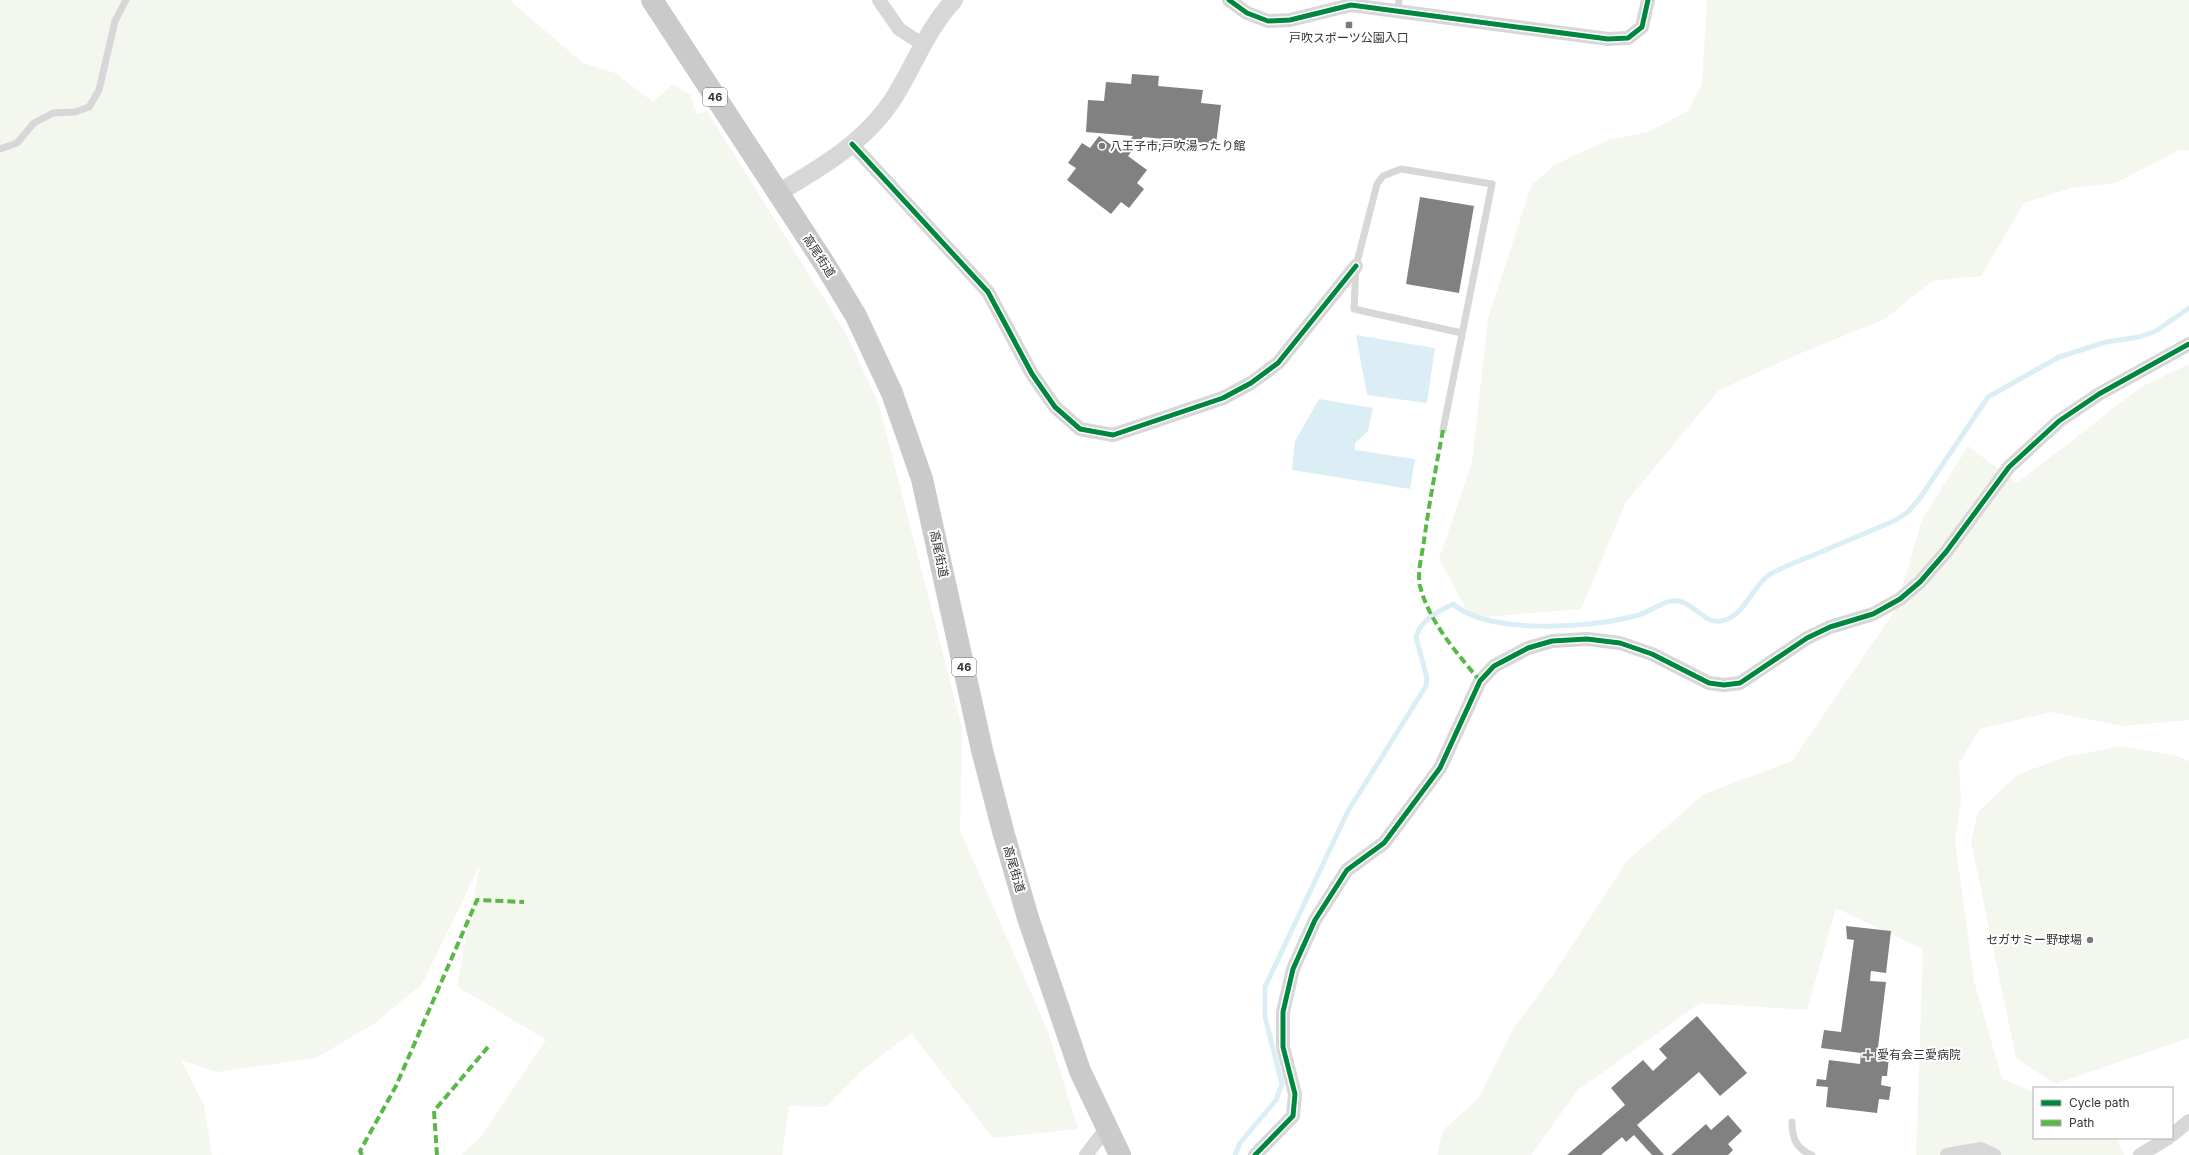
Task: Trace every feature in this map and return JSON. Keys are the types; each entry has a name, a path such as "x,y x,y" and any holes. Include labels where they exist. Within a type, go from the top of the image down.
{"main road":[{"name":"高尾街道","path":"652,0 824,263 856,316 881,367 908,434 922,479 982,750 1007,845 1066,1034 1080,1071 1106,1129 1120,1155"}],"street":[{"path":"879,0 899,29 922,44"},
{"path":"778,194 816,171 852,144 876,122 895,96 922,44 939,16 954,0"},
{"path":"1229,0 1247,13 1268,21 1290,20 1338,4 1398,5 1608,38 1628,38 1642,27 1647,11 1648,0"},
{"path":"852,144 988,292 1032,374 1055,407 1080,429 1113,435 1223,398 1251,383 1278,362 1356,266"},
{"path":"1254,1155 1293,1116 1295,1094 1283,1047 1283,1012 1293,969 1315,920 1347,870 1384,843 1440,768 1480,681 1494,666 1528,648 1552,641 1587,639 1620,643 1652,654 1709,683 1724,685 1740,683 1807,638 1830,627 1873,614 1900,599 1920,582 1946,552 2009,467 2059,421 2099,394 2189,344"},
{"path":"2173,1134 2189,1121"},
{"path":"1086,1155 1106,1129"},
{"path":"2140,1155 2166,1139"},
{"path":"1947,1155 1981,1149 1994,1155"}],"lane":[{"path":"0,149 17,143 34,123 53,113 75,112 89,107 100,90 115,21 126,0"},
{"path":"1443,430 1492,184 1401,169 1383,176 1377,184 1356,266 1354,309 1462,333"},
{"path":"1792,1122 1792,1134 1796,1144 1804,1152 1812,1155"}],"shaded area":[{"path":"0,0 512,0 515,5 583,63 615,73 653,102 673,84 690,95 697,114 707,111 848,337 879,405 962,728 960,830 1048,1032 1078,1129 993,1138 911,1033 866,1067 826,1107 789,1106 782,1155 461,1155 479,1139 546,1040 457,986 480,865 422,984 375,1023 316,1058 217,1072 181,1060 204,1105 212,1155 0,1155"},
{"path":"1707,0 2189,0 2189,150 2179,150 2116,183 2071,188 2024,203 1981,276 1932,281 1885,319 1794,356 1719,390 1626,502 1581,609 1471,618 1439,559 1472,463 1488,319 1531,186 1554,165 1608,140 1648,132 1688,111 1702,84"},
{"path":"1356,335 1435,348 1427,403 1367,395"},
{"path":"2189,364 2189,720 2123,726 2051,712 1980,729 1959,763 1961,801 1955,840 1974,981 2002,1079 2033,1092 2033,1139 2117,1139 2124,1155 1916,1155 1923,949 1836,908 1807,1010 1700,1003 1578,1090 1531,1155 1437,1155 1443,1130 1478,1099 1513,1029 1555,972 1627,861 1704,794 1792,761 1896,609 1922,520 1968,446 2017,483 2141,387"},
{"path":"1319,399 1373,408 1368,431 1355,443 1355,450 1415,459 1410,489 1292,470 1295,441"},
{"name":"セガサミー野球場","path":"2121,746 2178,756 2189,761 2189,1038 2055,1084 2016,1058 1971,842 1978,812 2017,775 2065,757"}],"building":[{"name":"八王子市;戸吹湯ったり館","path":"1132,74 1159,76 1158,86 1203,90 1201,103 1221,105 1216,144 1143,137 1128,156 1147,170 1137,183 1144,189 1129,208 1121,202 1111,214 1067,180 1076,168 1068,163 1082,143 1090,148 1099,136 1121,152 1133,136 1086,132 1088,100 1104,101 1106,82 1131,84"},
{"path":"1420,197 1474,206 1459,293 1406,284"},
{"path":"1846,926 1891,931 1886,973 1871,971 1870,981 1886,982 1877,1056 1889,1057 1887,1076 1882,1076 1881,1085 1891,1087 1889,1100 1879,1099 1877,1113 1826,1107 1828,1087 1816,1086 1817,1079 1826,1080 1829,1060 1860,1064 1861,1053 1821,1048 1824,1030 1841,1032 1854,940 1847,939"},
{"path":"1697,1016 1747,1073 1720,1096 1699,1072 1637,1125 1664,1155 1652,1155 1634,1135 1626,1142 1622,1137 1601,1155 1567,1155 1625,1105 1611,1088 1643,1060 1653,1071 1667,1058 1659,1049"},
{"path":"1728,1115 1742,1131 1728,1144 1733,1150 1728,1155 1671,1155 1706,1124 1711,1130"}],"waterway":[{"path":"1235,1155 1240,1143 1276,1100 1282,1084 1265,1017 1265,987 1348,811 1426,686 1427,678 1416,637 1418,631 1426,621 1436,613 1453,604 1469,614 1490,621 1515,625 1568,626 1593,624 1635,616 1672,601 1679,601 1686,604 1711,620 1725,620 1738,612 1763,580 1774,572 1894,521 1908,512 1920,498 1988,397 2059,357 2106,342 2139,337 2156,331 2189,308"}],"marked path":[{"path":"1443,430 1430,499 1420,564 1419,581 1424,599 1437,624 1453,648 1480,681"},
{"path":"362,1155 360,1151 396,1086 477,900 524,902"},
{"path":"437,1155 434,1111 488,1047"}],"cycle path":[{"path":"1229,0 1247,13 1268,21 1290,20 1351,5 1608,39 1628,38 1642,27 1648,0"},
{"path":"852,144 988,292 1032,374 1055,407 1080,429 1113,435 1223,398 1251,383 1278,363 1356,266"},
{"path":"1255,1155 1293,1116 1295,1094 1283,1047 1283,1012 1293,969 1315,920 1347,870 1384,843 1440,768 1480,681 1494,666 1528,648 1552,641 1587,639 1620,643 1652,654 1709,683 1724,685 1740,683 1807,638 1830,627 1873,614 1900,599 1920,582 1946,552 2009,467 2059,421 2099,394 2189,344"}],"place":[{"name":"戸吹スポーツ公園入口","path":"1349,25"},
{"name":"八王子市;戸吹湯ったり館","path":"1102,146"},
{"name":"セガサミー野球場","path":"2090,940"},
{"name":"愛有会三愛病院","path":"1868,1055"}]}
